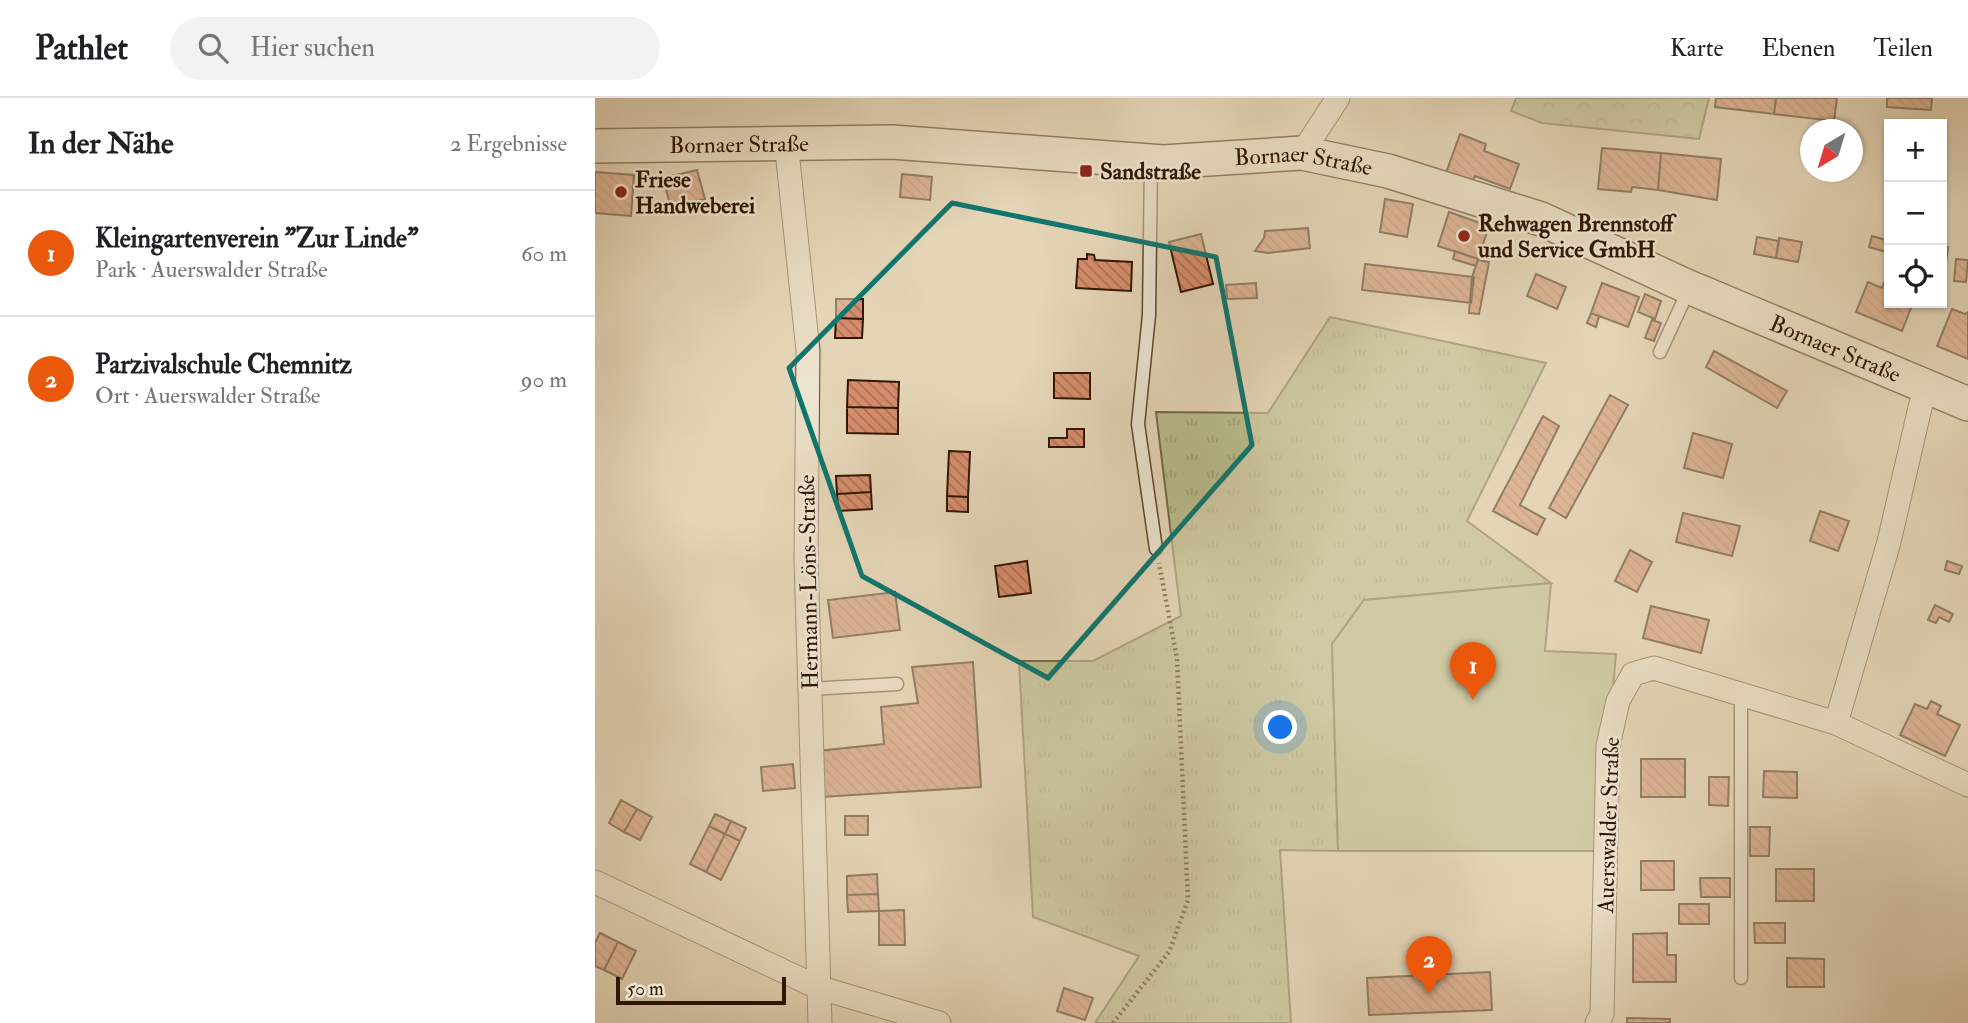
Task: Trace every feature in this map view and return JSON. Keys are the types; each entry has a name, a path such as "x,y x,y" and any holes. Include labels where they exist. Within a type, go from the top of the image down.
{"main road":[{"name":"Bornaer Straße","path":"595,146 786,141 892,142 1151,161 1303,153 1388,171 1541,219 1690,287 1968,404"}],"street":[{"path":"1303,153 1338,98"},
{"name":"Hermann-Löns-Straße","path":"786,141 808,351 806,560 820,1023"},
{"path":"1836,723 1889,542 1925,386"},
{"name":"Auerswalder Straße","path":"1597,1023 1602,1014 1608,746 1618,701 1633,674 1654,668 1836,723 1968,785"},
{"path":"595,883 817,987 939,1023"}],"lane":[{"path":"1151,161 1149,315 1138,424 1156,549"},
{"path":"1660,352 1690,287"},
{"path":"810,689 897,684"},
{"path":"1741,696 1741,978"}],"path":[{"path":"1113,1023 1169,952 1188,900 1177,659 1156,549"}],"highlighted area":[{"path":"952,203 1216,257 1252,445 1048,678 862,576 789,368"}],"green space":[{"path":"1516,98 1709,98 1699,139 1542,123 1511,111"},
{"path":"1330,317 1546,363 1467,521 1551,583 1364,600 1332,644 1338,851 1280,850 1291,1023 1095,1023 1139,956 1033,917 1019,661 1093,661 1181,616 1156,412 1268,413"},
{"path":"1551,583 1545,651 1616,654 1608,746 1606,851 1338,851 1332,644 1364,600"}],"building":[{"path":"1716,98 1776,98 1774,114 1715,107"},
{"path":"1776,98 1837,98 1834,119 1774,114"},
{"path":"1887,98 1932,98 1931,110 1887,107"},
{"path":"1460,134 1486,144 1484,151 1519,164 1510,189 1475,176 1472,183 1446,173"},
{"path":"1602,148 1661,153 1658,190 1632,187 1631,192 1598,189"},
{"path":"1661,153 1721,159 1717,200 1658,190"},
{"path":"697,170 705,199 671,208 663,178"},
{"path":"595,172 634,175 631,216 595,213"},
{"path":"902,174 932,177 930,200 900,197"},
{"path":"1385,199 1413,204 1407,237 1380,232"},
{"name":"Rehwagen Brennstoff und Service GmbH","path":"1449,212 1489,226 1478,259 1438,246"},
{"path":"1308,228 1310,248 1268,253 1255,251 1264,238 1265,231"},
{"path":"1201,234 1213,284 1181,292 1169,242"},
{"path":"1872,236 1884,240 1884,252 1869,247"},
{"path":"1757,237 1779,241 1776,258 1754,254"},
{"path":"1779,238 1802,242 1798,262 1776,258"},
{"path":"1455,251 1478,259 1476,266 1453,259"},
{"path":"1087,254 1094,255 1095,260 1132,262 1131,291 1076,288 1078,259 1087,259"},
{"path":"1956,259 1968,260 1966,282 1954,281"},
{"path":"1478,260 1489,262 1479,314 1469,313 1472,277"},
{"path":"1365,264 1474,277 1471,303 1362,290"},
{"path":"1536,274 1566,287 1557,309 1527,296"},
{"path":"1868,282 1882,288 1884,283 1884,308 1911,308 1902,331 1856,312"},
{"path":"1256,283 1257,298 1227,299 1226,285"},
{"path":"1602,283 1639,297 1628,327 1591,313"},
{"path":"1645,294 1661,301 1655,319 1638,312"},
{"path":"836,299 863,299 863,319 836,318"},
{"path":"1952,309 1965,314 1968,312 1968,359 1937,346"},
{"path":"1591,313 1599,316 1596,327 1587,323"},
{"path":"836,318 863,319 862,338 835,338"},
{"path":"1652,320 1661,323 1654,341 1645,338"},
{"path":"1714,351 1787,391 1777,408 1706,367"},
{"path":"1054,373 1090,373 1090,399 1054,398"},
{"path":"848,380 899,382 898,408 847,407"},
{"path":"1610,395 1628,405 1566,518 1549,508"},
{"path":"847,407 898,408 898,434 847,433"},
{"path":"1543,416 1559,426 1520,505 1545,519 1537,535 1493,511"},
{"path":"1067,429 1084,429 1084,447 1049,447 1049,438 1067,438"},
{"path":"1693,433 1732,444 1723,478 1684,468"},
{"path":"949,451 970,452 968,497 947,496"},
{"path":"870,475 871,492 837,494 836,476"},
{"path":"871,492 872,509 838,511 837,494"},
{"path":"947,496 968,497 968,512 947,511"},
{"path":"1820,511 1849,521 1838,551 1810,541"},
{"path":"1683,513 1740,526 1732,556 1676,542"},
{"path":"1630,550 1652,562 1637,592 1615,581"},
{"path":"1027,561 1031,593 999,597 995,566"},
{"path":"1947,561 1962,566 1959,574 1945,570"},
{"path":"895,592 900,630 833,638 828,600"},
{"path":"1935,605 1953,614 1949,622 1939,617 1936,623 1928,620"},
{"path":"1651,606 1709,620 1701,653 1643,638"},
{"path":"973,662 981,787 821,797 817,751 884,744 881,707 918,703 912,667"},
{"path":"1931,701 1941,706 1937,714 1960,725 1945,756 1900,735 1915,704 1927,709"},
{"path":"1641,759 1685,759 1685,797 1641,797"},
{"path":"793,764 795,788 763,791 761,767"},
{"path":"1764,771 1797,772 1797,798 1763,797"},
{"path":"1709,777 1729,777 1728,806 1709,805"},
{"path":"621,800 637,809 624,832 609,823"},
{"path":"637,809 652,817 640,840 624,832"},
{"path":"715,814 731,821 725,834 709,826"},
{"path":"845,816 868,816 868,835 845,835"},
{"path":"731,821 746,828 740,841 725,834"},
{"path":"709,826 725,834 706,872 690,864"},
{"path":"1750,827 1770,827 1769,856 1750,856"},
{"path":"725,834 740,841 721,880 706,872"},
{"path":"1641,861 1674,861 1674,890 1641,890"},
{"path":"1776,869 1814,869 1814,901 1776,901"},
{"path":"877,874 878,894 847,895 847,876"},
{"path":"1700,878 1730,878 1730,897 1701,897"},
{"path":"878,894 879,911 848,912 847,895"},
{"path":"1679,904 1709,904 1709,924 1679,924"},
{"path":"904,910 905,945 879,945 879,911"},
{"path":"1754,923 1785,923 1785,943 1755,943"},
{"path":"600,933 618,942 604,970 595,966 595,943"},
{"path":"1667,933 1667,955 1676,955 1676,982 1633,982 1633,934"},
{"path":"618,942 636,951 622,979 604,970"},
{"path":"1787,958 1824,959 1824,987 1787,987"},
{"path":"1490,972 1492,1010 1369,1015 1367,978"},
{"path":"1064,988 1093,998 1085,1020 1057,1011"},
{"path":"1627,1018 1670,1019 1670,1023 1627,1023"}],"place":[{"name":"Sandstraße","path":"1086,171"},
{"name":"Friese Handweberei","path":"621,192"},
{"name":"Rehwagen Brennstoff und Service GmbH","path":"1464,236"},
{"name":"Kleingartenverein \"Zur Linde\"","path":"1473,700"},
{"name":"Parzivalschule Chemnitz","path":"1429,994"}]}
